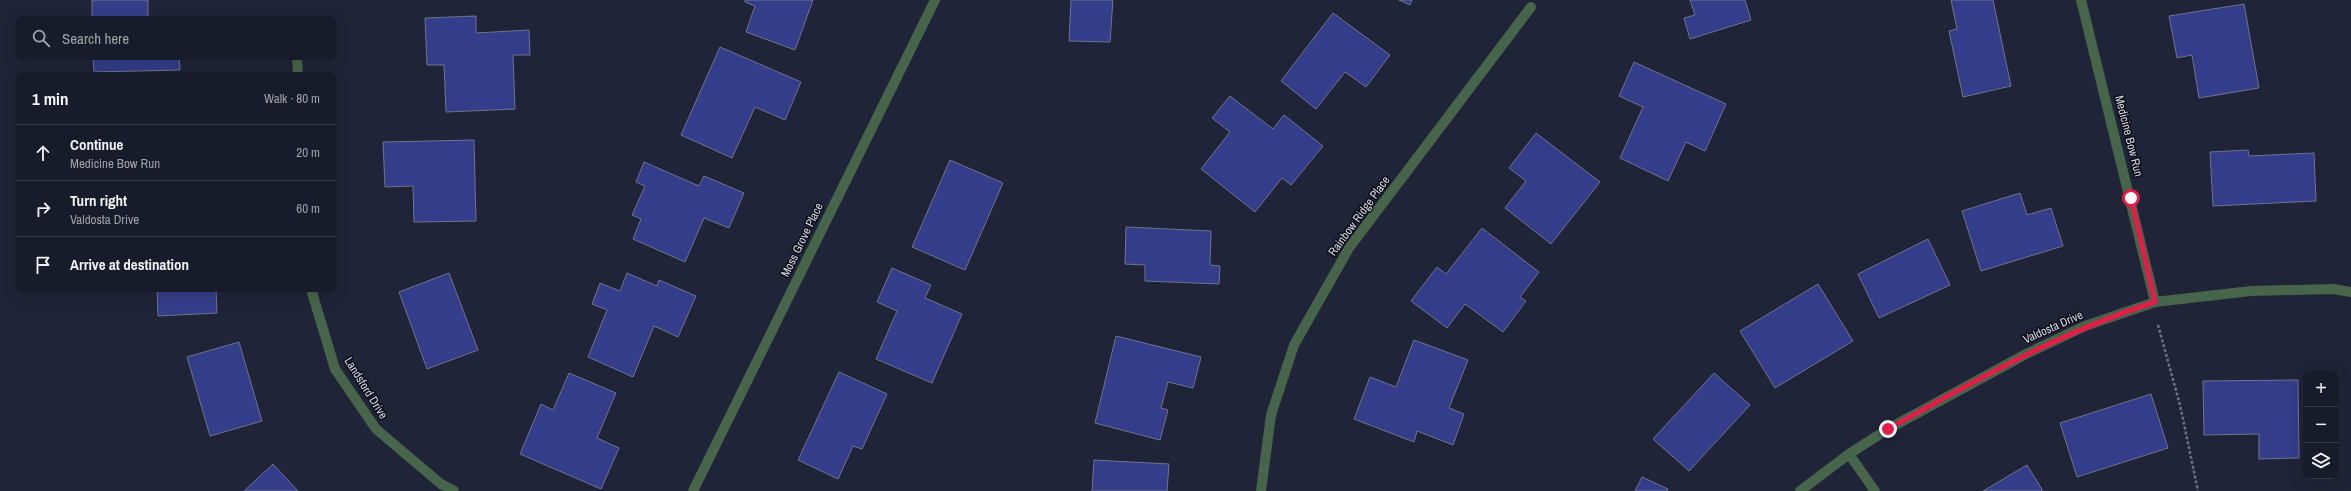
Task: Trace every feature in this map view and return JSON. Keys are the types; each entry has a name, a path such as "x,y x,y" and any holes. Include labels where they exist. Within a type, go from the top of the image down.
{"street":[{"name":"Moss Grove Place","path":"693,491 935,0"},
{"name":"Medicine Bow Run","path":"2081,0 2155,302"},
{"name":"Rainbow Ridge Place","path":"1262,491 1271,415 1298,338 1349,248 1531,8"},
{"path":"297,60 298,72"},
{"name":"Valdosta Drive","path":"1800,491 1849,454 1888,429 2026,354 2085,326 2155,302 2251,290 2333,289 2351,292"},
{"name":"Landsford Drive","path":"311,292 335,369 376,429 441,484 454,491"},
{"path":"1849,454 1875,491"}],"path":[{"path":"2157,323 2180,405 2198,491"}],"building":[{"path":"92,0 148,0 148,16 92,16"},
{"path":"745,0 813,0 795,50 746,32 755,6 745,2"},
{"path":"1071,0 1113,0 1110,42 1069,41"},
{"path":"1399,0 1412,0 1410,5"},
{"path":"1690,0 1745,0 1751,20 1690,39 1684,18 1695,15"},
{"path":"1951,0 1993,0 2011,86 1963,97 1949,31 1957,29"},
{"path":"2244,4 2259,88 2199,98 2192,55 2177,58 2169,16"},
{"path":"1333,13 1390,55 1366,87 1345,72 1316,109 1281,81"},
{"path":"476,16 476,33 529,30 530,55 513,55 515,109 446,112 444,65 427,65 425,18"},
{"path":"720,47 801,82 785,120 755,107 732,158 681,135"},
{"path":"93,60 179,60 180,70 94,72"},
{"path":"1634,62 1726,104 1705,151 1686,142 1668,181 1620,158 1643,107 1619,96"},
{"path":"1230,96 1273,129 1284,115 1323,146 1291,185 1282,178 1255,212 1201,169 1230,132 1212,118"},
{"path":"1536,133 1600,182 1551,244 1505,208 1526,181 1509,168"},
{"path":"474,140 476,221 414,222 413,186 385,187 383,142"},
{"path":"2248,150 2249,156 2314,153 2316,201 2213,206 2210,152"},
{"path":"950,160 1003,183 965,270 912,247"},
{"path":"644,162 699,186 704,176 744,193 729,228 704,218 685,262 633,239 641,219 632,215 645,186 636,182"},
{"path":"2020,193 2027,215 2051,208 2063,246 1981,271 1962,211"},
{"path":"1126,227 1211,231 1210,265 1220,266 1219,284 1145,281 1145,265 1125,264"},
{"path":"1482,228 1539,272 1520,297 1526,301 1503,332 1465,304 1447,328 1411,301 1437,267 1446,274"},
{"path":"1928,239 1950,285 1879,318 1858,274"},
{"path":"892,268 931,285 925,298 962,314 932,383 876,359 897,311 877,302"},
{"path":"449,273 478,350 427,369 399,292"},
{"path":"627,273 657,286 659,280 696,296 678,337 654,326 633,377 588,357 607,310 592,304 600,283 620,291"},
{"path":"1818,284 1853,341 1775,388 1740,331"},
{"path":"157,292 216,292 217,313 158,316"},
{"path":"1116,336 1201,357 1193,388 1168,382 1161,408 1168,410 1160,440 1095,423"},
{"path":"1414,340 1468,360 1449,408 1464,414 1453,445 1417,431 1414,442 1354,419 1370,377 1396,387"},
{"path":"239,342 262,421 210,436 187,357"},
{"path":"839,372 887,394 862,449 853,446 838,479 798,460"},
{"path":"569,373 616,393 597,438 619,448 601,489 520,454 541,404 553,410"},
{"path":"1714,373 1750,405 1689,471 1653,439"},
{"path":"2298,380 2299,458 2259,459 2259,434 2204,435 2203,381"},
{"path":"2151,394 2168,448 2077,477 2060,423"},
{"path":"1094,460 1169,464 1167,491 1092,491"},
{"path":"273,464 298,491 244,491"},
{"path":"2027,465 2043,491 1983,491"},
{"path":"1642,477 1668,489 1667,491 1635,491"}],"route":[{"path":"1888,429 2026,354 2085,326 2155,302 2147,273 2131,198"}]}
